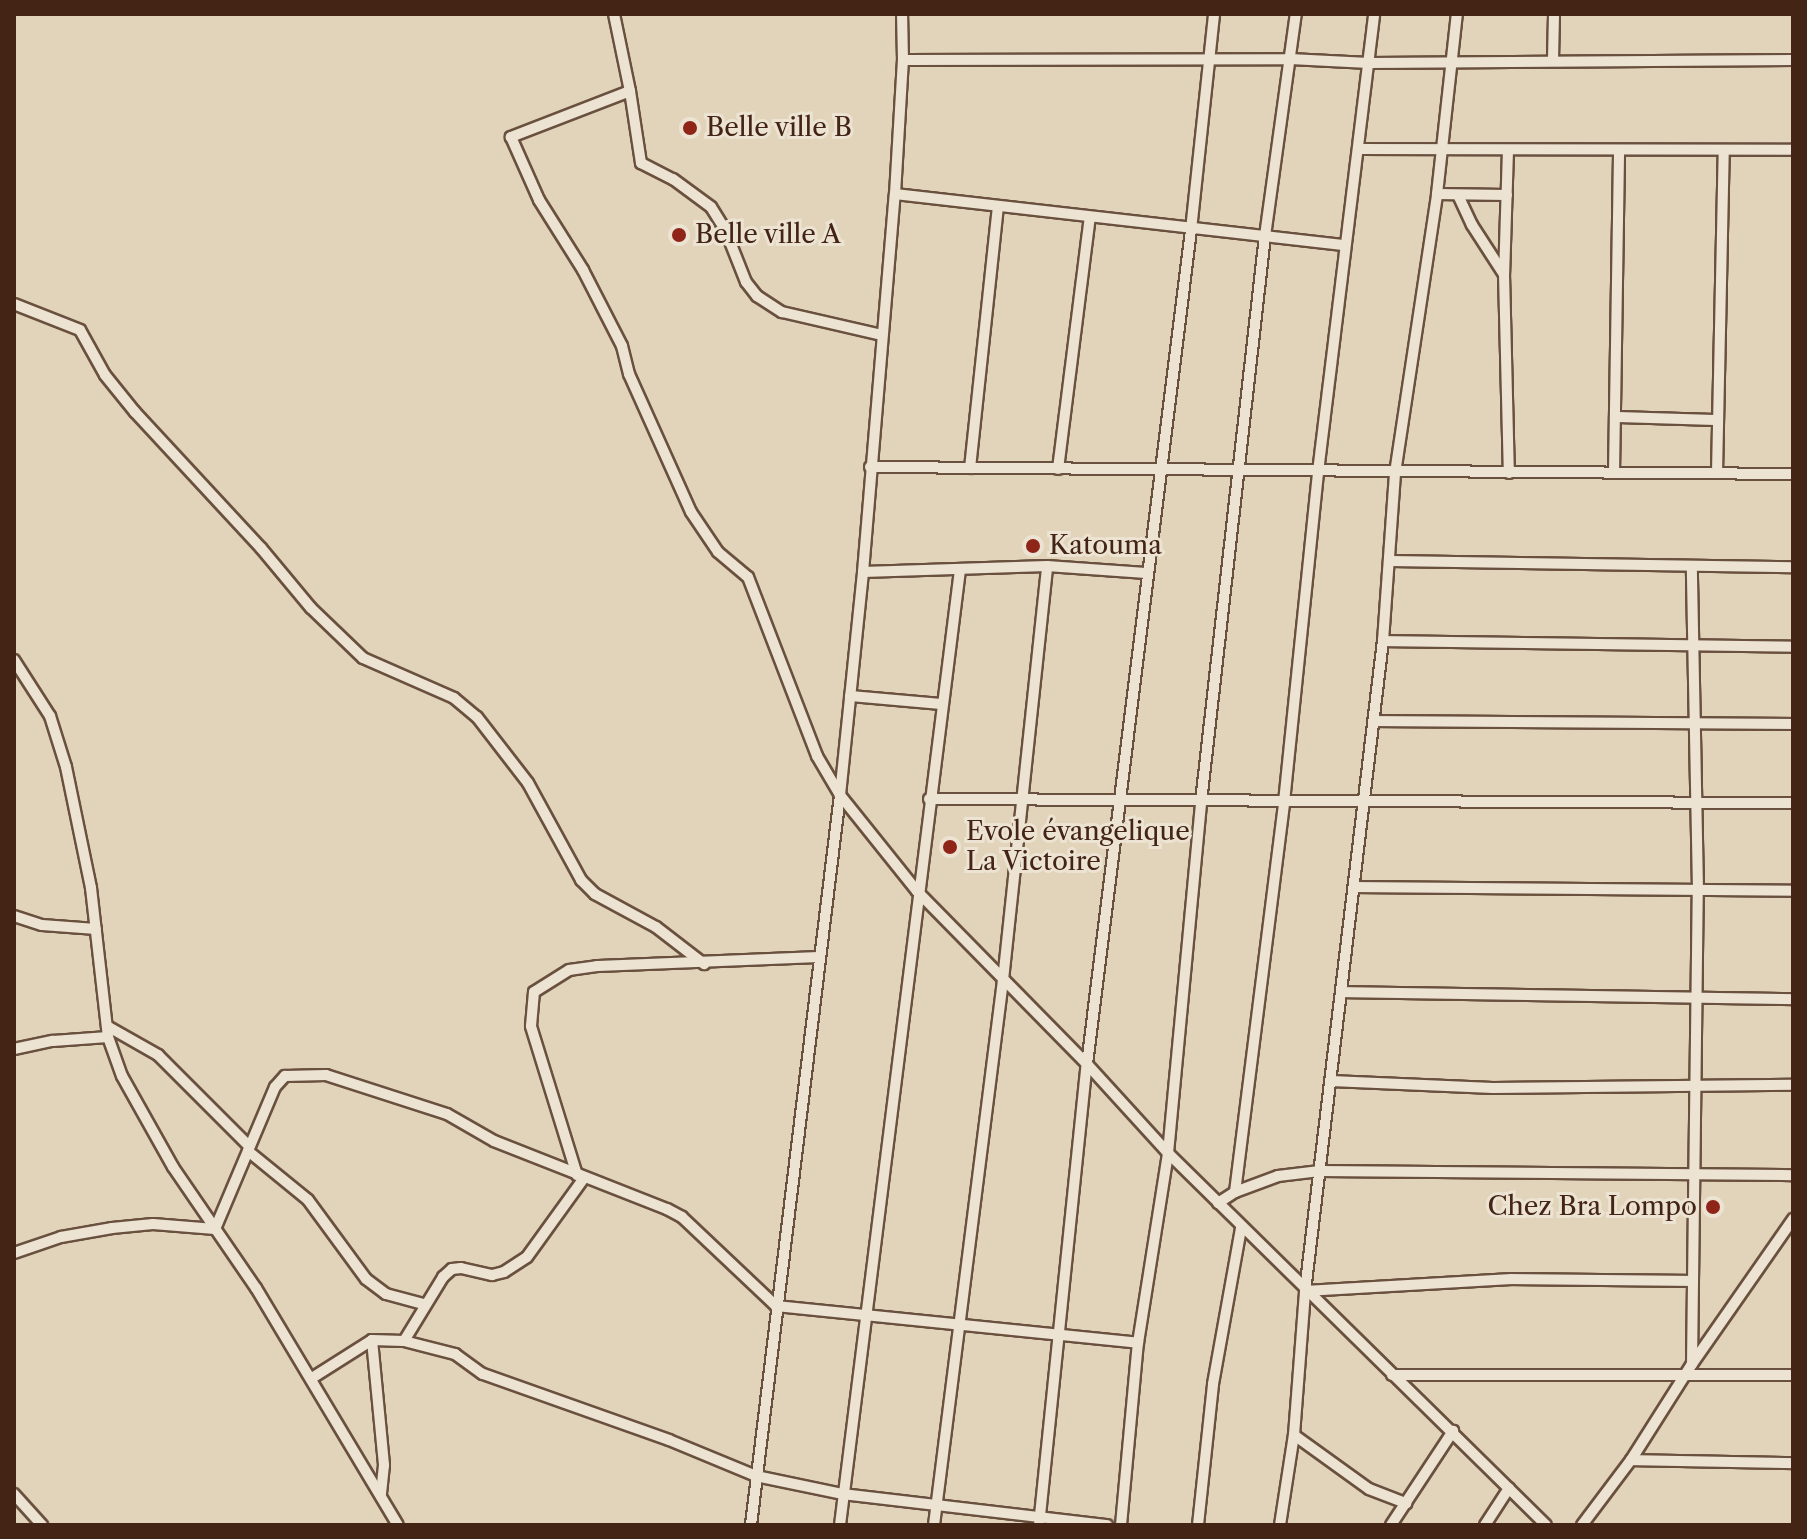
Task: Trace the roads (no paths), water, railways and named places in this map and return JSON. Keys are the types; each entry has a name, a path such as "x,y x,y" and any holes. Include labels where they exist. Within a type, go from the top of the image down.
{"street":[{"path":"614,14 641,163 673,179 711,207 725,229 746,282 757,296 782,312 882,335"},
{"path":"751,1525 840,795 863,572 895,194 903,60 902,14"},
{"path":"1040,1521 1087,1064 1191,230 1214,14"},
{"path":"1121,1525 1138,1343 1168,1153 1201,802 1265,236 1296,14"},
{"path":"1235,1192 1284,802 1318,472 1374,14"},
{"path":"1280,1525 1294,1435 1305,1291 1356,887 1362,803 1383,641 1395,473 1443,150 1457,14"},
{"path":"1553,59 1554,14"},
{"path":"903,60 1290,59 1369,63 1553,59 1793,60"},
{"path":"630,91 511,137 539,200 583,270 622,346 629,374 691,512 718,552 748,577 817,756 840,795 917,891 1087,1064 1168,1153 1546,1525"},
{"path":"1359,149 1793,150"},
{"path":"1508,150 1504,274 1509,473"},
{"path":"1614,473 1619,150"},
{"path":"1717,473 1724,150"},
{"path":"895,194 1191,230 1345,245"},
{"path":"1437,194 1507,195"},
{"path":"1458,195 1472,225 1504,274"},
{"path":"970,468 998,206"},
{"path":"1058,469 1090,217"},
{"path":"14,304 80,330 105,375 135,412 261,548 311,608 363,658 454,698 477,717 528,783 581,880 595,894 656,927 704,964"},
{"path":"1615,417 1718,420"},
{"path":"870,467 1793,474"},
{"path":"1391,561 1793,567"},
{"path":"863,572 1047,566 1146,573"},
{"path":"934,1525 1003,980 1047,566"},
{"path":"1692,567 1698,890 1692,1364"},
{"path":"840,1525 868,1315 917,891 960,570"},
{"path":"1383,641 1793,647"},
{"path":"14,660 50,716 66,767 96,929 108,1032 122,1076 147,1121 312,1378 398,1525"},
{"path":"14,688 28,685"},
{"path":"850,696 942,704"},
{"path":"1374,721 1793,724"},
{"path":"929,799 1793,803"},
{"path":"1356,887 1793,891"},
{"path":"14,916 42,925 96,929"},
{"path":"580,1176 531,1026 534,992 569,970 597,966 820,957"},
{"path":"1341,992 1793,999"},
{"path":"14,1049 108,1032 158,1055 249,1148 308,1200 366,1279 386,1294 424,1304"},
{"path":"215,1229 275,1087 285,1076 326,1075 447,1114 494,1141 654,1203 682,1217 776,1306 1138,1343"},
{"path":"1331,1081 1493,1088 1793,1085"},
{"path":"1218,1203 1235,1192 1278,1176 1320,1171 1693,1171 1793,1175"},
{"path":"404,1341 424,1304 452,1269 492,1275 504,1272 527,1257 580,1176"},
{"path":"1582,1525 1631,1460 1692,1364 1793,1219"},
{"path":"14,1253 61,1237 112,1228 153,1224 215,1229"},
{"path":"1198,1525 1213,1384 1241,1228"},
{"path":"1305,1291 1512,1279 1692,1281"},
{"path":"312,1378 372,1340 404,1341 455,1354 483,1374 669,1440 756,1476 843,1494 937,1504 1040,1521 1107,1525"},
{"path":"372,1340 384,1465 381,1495"},
{"path":"1392,1375 1793,1375"},
{"path":"1391,1525 1453,1431"},
{"path":"1294,1435 1369,1489 1406,1503"},
{"path":"1631,1460 1793,1463"},
{"path":"1485,1525 1509,1488"},
{"path":"14,1494 42,1525"}],"place":[{"name":"Belle ville B","path":"690,128"},
{"name":"Belle ville A","path":"679,235"},
{"name":"Katouma","path":"1033,546"},
{"name":"Evole évangelique La Victoire","path":"950,847"},
{"name":"Chez Bra Lompo","path":"1713,1207"}]}
